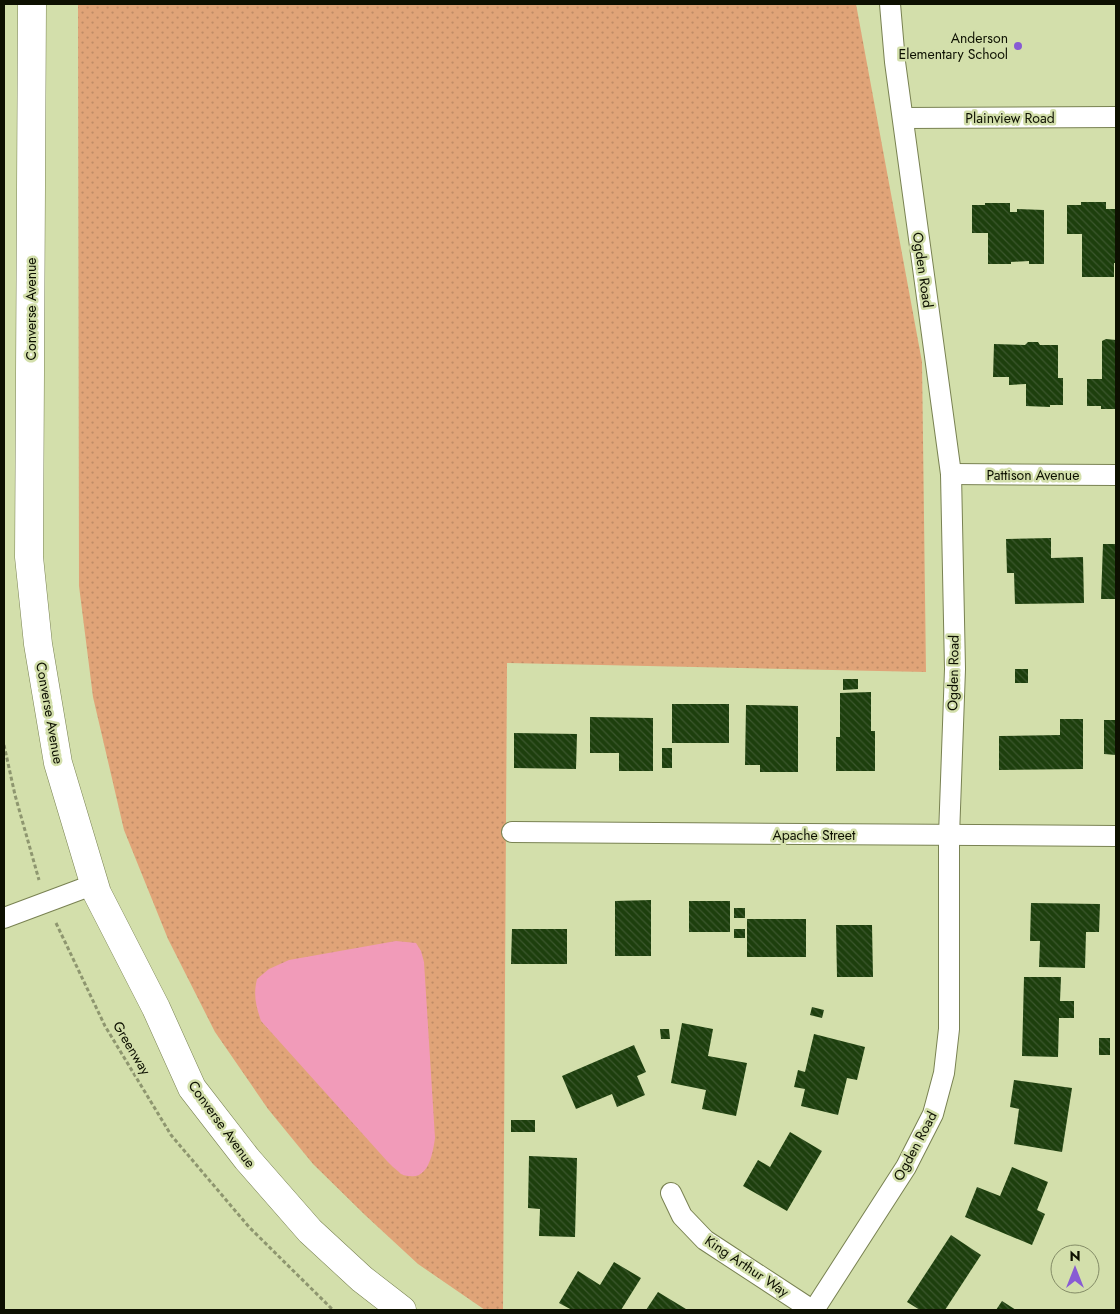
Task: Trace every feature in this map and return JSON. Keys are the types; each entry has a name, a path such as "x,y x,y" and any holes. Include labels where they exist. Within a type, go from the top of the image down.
{"main road":[{"name":"Converse Avenue","path":"32,4 29,557 38,644 58,763 97,893 156,1008 192,1088 247,1159 310,1230 362,1278 402,1310"}],"street":[{"name":"Ogden Road","path":"813,1310 906,1167 933,1114 944,1073 949,1029 949,836 955,669 951,474 895,62 890,4"},
{"name":"Plainview Road","path":"903,118 1116,117"},
{"name":"Pattison Avenue","path":"951,474 1116,475"},
{"name":"Apache Street","path":"512,832 1116,836"},
{"path":"4,918 95,884"},
{"name":"King Arthur Way","path":"671,1192 682,1216 705,1240 813,1310"}],"path":[{"name":"Greenway","path":"4,745 15,796 46,902 104,1026 171,1134 249,1227 333,1310"}],"shaded area":[{"path":"78,4 856,4 922,362 926,672 507,663 503,1310 485,1310 418,1264 313,1164 268,1109 215,1032 168,939 124,830 93,697 79,586"},
{"path":"396,941 416,943 421,951 424,962 435,1138 426,1169 416,1176 402,1175 387,1161 261,1021 255,990 257,979 269,969 289,960"}],"building":[{"path":"1081,202 1106,202 1106,209 1116,209 1116,263 1114,263 1114,277 1082,277 1082,234 1067,234 1067,205 1081,205"},
{"path":"985,203 1010,203 1010,212 1017,212 1017,209 1044,210 1044,264 1029,264 1029,261 1011,262 1011,264 988,264 988,233 972,233 972,205 985,205"},
{"path":"1106,339 1116,340 1116,409 1101,409 1101,406 1087,406 1087,379 1102,379 1102,341"},
{"path":"1028,342 1038,342 1040,345 1058,345 1058,378 1063,378 1063,405 1050,405 1050,407 1026,406 1026,384 1009,385 1009,377 993,377 994,344 1025,345"},
{"path":"1051,538 1051,558 1083,557 1084,603 1015,604 1014,573 1007,573 1006,539"},
{"path":"1103,544 1116,544 1116,599 1101,599"},
{"path":"1015,669 1028,669 1028,683 1015,683"},
{"path":"843,679 858,679 858,689 843,690"},
{"path":"871,692 871,731 875,731 875,771 836,771 836,737 840,737 840,693"},
{"path":"672,704 729,704 729,743 672,743"},
{"path":"746,705 798,706 798,772 760,772 760,765 745,765"},
{"path":"590,717 653,718 653,771 619,771 619,753 590,753"},
{"path":"1060,719 1083,719 1083,769 999,770 999,736 1060,735"},
{"path":"1104,720 1116,720 1116,755 1104,754"},
{"path":"514,733 577,734 576,769 514,768"},
{"path":"662,748 672,748 672,768 662,768"},
{"path":"651,900 651,956 615,956 615,901"},
{"path":"689,901 730,901 730,932 689,932"},
{"path":"1031,903 1100,904 1099,932 1086,932 1085,968 1039,967 1040,941 1030,941"},
{"path":"734,908 745,908 745,918 734,918"},
{"path":"747,919 806,919 806,957 747,957"},
{"path":"836,925 872,925 873,977 837,977"},
{"path":"512,929 567,929 567,964 511,964"},
{"path":"734,929 745,929 745,938 734,938"},
{"path":"1024,977 1061,977 1060,1001 1074,1001 1074,1018 1059,1018 1058,1057 1022,1056"},
{"path":"812,1007 824,1010 822,1018 810,1015"},
{"path":"682,1023 713,1029 708,1056 747,1063 736,1116 702,1109 706,1090 671,1083"},
{"path":"660,1029 669,1029 670,1039 661,1039"},
{"path":"814,1034 865,1047 857,1080 847,1078 838,1115 801,1106 805,1089 794,1087 798,1070 805,1072"},
{"path":"1099,1038 1110,1038 1110,1055 1099,1055"},
{"path":"634,1045 646,1072 637,1076 645,1095 617,1107 612,1094 576,1109 562,1076"},
{"path":"1014,1080 1072,1088 1062,1152 1014,1144 1019,1109 1010,1107"},
{"path":"511,1120 535,1120 535,1132 511,1132"},
{"path":"790,1132 822,1151 787,1211 743,1186 758,1160 770,1167"},
{"path":"529,1156 577,1158 575,1237 539,1236 540,1209 528,1208"},
{"path":"1012,1167 1048,1182 1037,1210 1045,1214 1032,1245 965,1217 977,1187 1000,1196"},
{"path":"951,1235 981,1255 945,1310 920,1310 907,1302"},
{"path":"614,1262 641,1278 621,1310 572,1310 559,1303 578,1271 600,1285"},
{"path":"658,1292 686,1309 646,1310"},
{"path":"1002,1301 1016,1310 996,1310"}],"place":[{"name":"Anderson Elementary School","path":"1018,46"}]}
